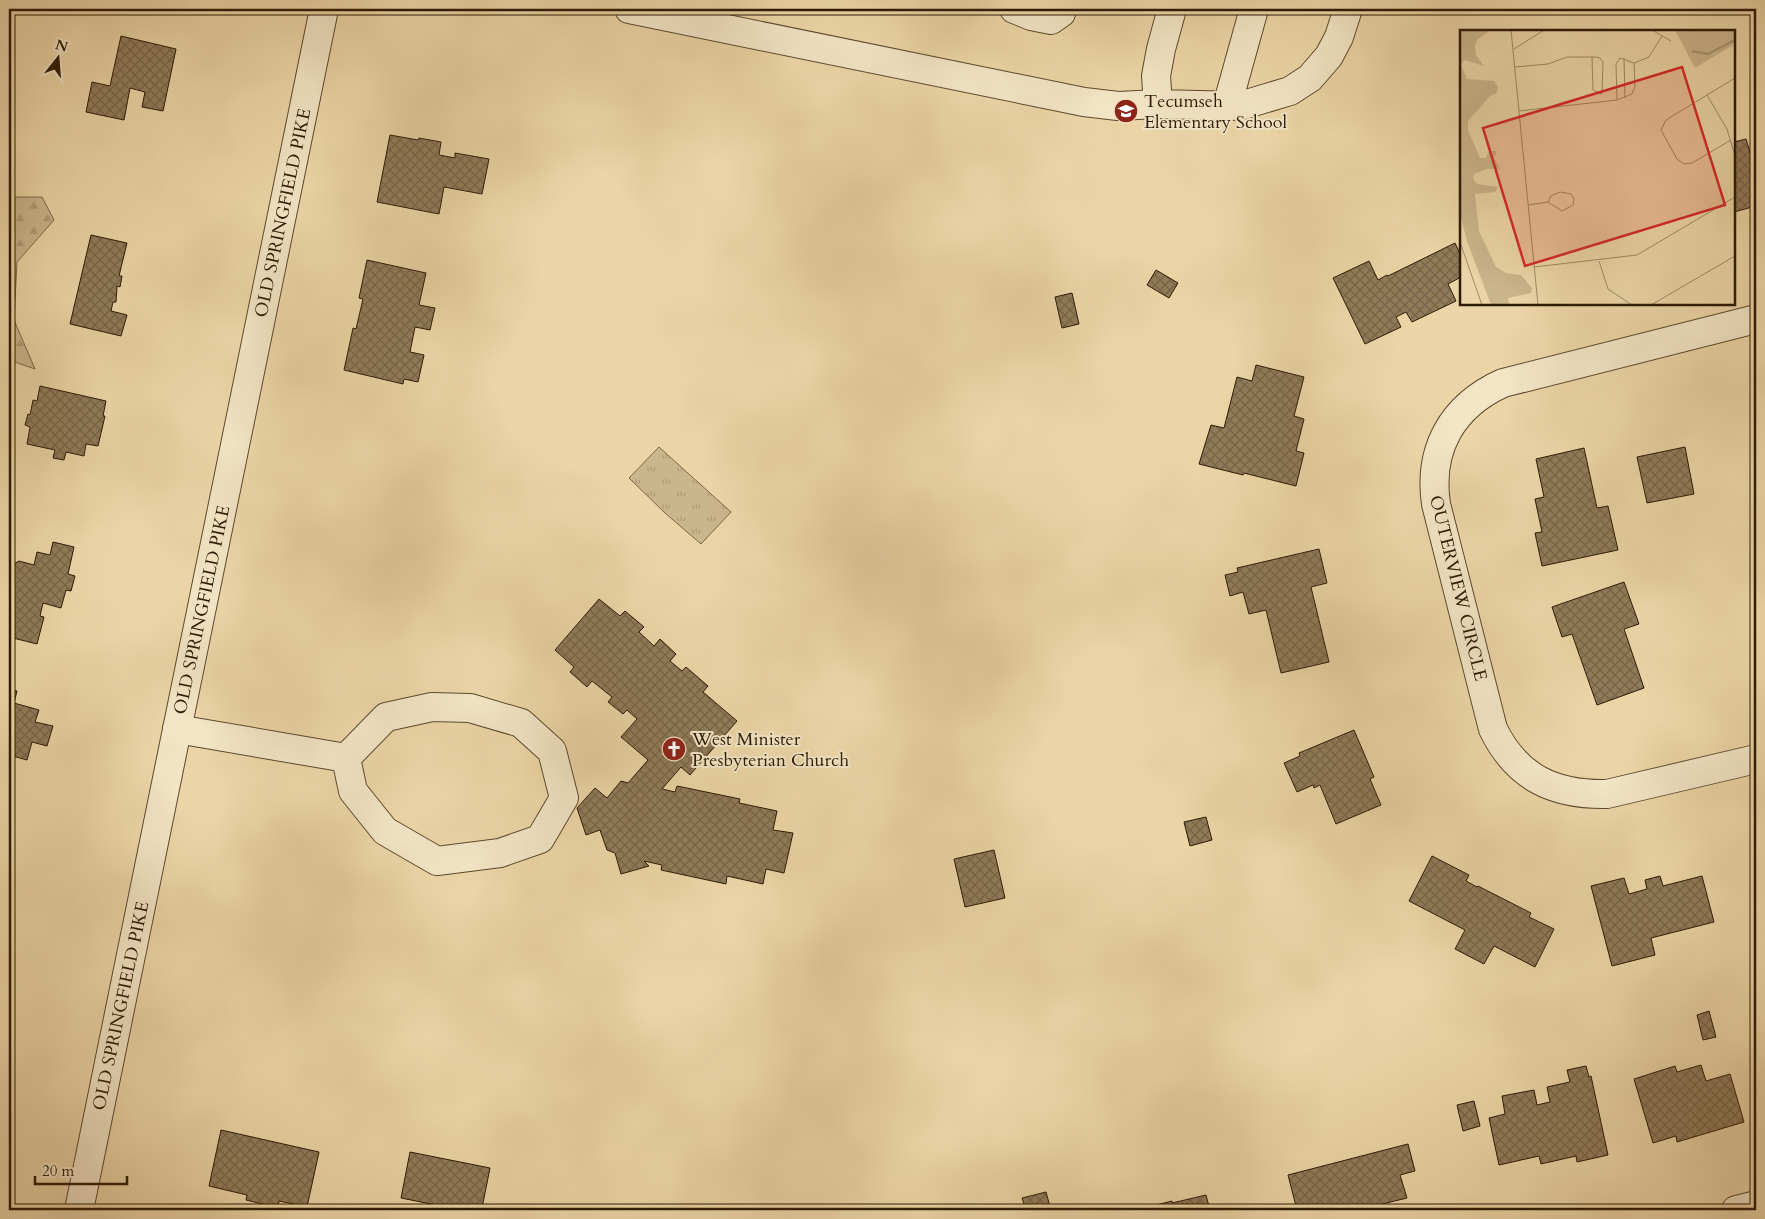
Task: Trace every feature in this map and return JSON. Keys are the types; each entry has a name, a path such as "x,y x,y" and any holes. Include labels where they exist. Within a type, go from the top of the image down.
{"street":[{"name":"OLD SPRINGFIELD PIKE","path":"79,1210 324,9"},
{"path":"629,9 1084,102 1118,106 1158,104 1240,106 1290,91 1310,78 1329,56 1339,36 1348,9"},
{"path":"1014,9 1031,16 1051,20 1061,13 1062,9"},
{"path":"1158,104 1156,76 1160,49 1172,9"},
{"path":"1226,106 1254,9"},
{"name":"OUTERVIEW CIRCLE","path":"1756,319 1503,383 1488,390 1473,400 1458,414 1447,431 1438,452 1434,472 1436,504 1493,728 1498,741 1514,762 1541,782 1562,791 1607,794 1756,759"},
{"path":"432,707 470,708 521,723 552,751 564,798 540,839 500,853 437,861 385,831 353,791 346,758 386,717 432,707"},
{"path":"178,729 346,758"},
{"path":"1736,1210 1756,1205"}],"green space":[{"path":"9,197 42,197 54,220 17,262 14,320 35,369 9,360"},
{"path":"659,447 731,512 701,544 629,478"}],"building":[{"path":"121,36 176,49 163,111 142,107 145,92 130,88 124,120 86,112 92,82 110,86"},
{"path":"390,135 441,142 439,155 455,158 455,153 489,159 482,194 444,187 439,214 377,202"},
{"path":"1746,139 1753,162 1756,161 1756,206 1735,212 1735,142"},
{"path":"91,235 127,243 119,276 122,276 120,287 117,286 116,302 113,302 111,311 127,315 121,336 70,324"},
{"path":"1455,243 1460,254 1460,278 1448,284 1456,301 1412,322 1406,312 1396,317 1401,327 1365,344 1333,278 1369,261 1378,280"},
{"path":"367,260 426,273 419,305 435,308 430,330 415,327 410,352 424,355 418,382 404,379 403,384 344,370 353,328 356,329 363,299 359,298"},
{"path":"1156,270 1178,283 1169,298 1147,285"},
{"path":"1072,293 1079,324 1062,328 1055,297"},
{"path":"1256,365 1304,377 1294,416 1304,419 1296,451 1304,453 1296,486 1199,464 1211,425 1224,428 1237,377 1252,381"},
{"path":"40,386 106,401 103,416 105,416 98,446 86,444 84,456 66,452 64,460 53,458 55,450 27,444 30,427 25,425 28,414 30,415 33,400 37,401"},
{"path":"1685,447 1694,494 1647,503 1637,457"},
{"path":"1584,448 1597,508 1608,506 1618,550 1542,566 1535,533 1542,532 1535,499 1544,497 1536,459"},
{"path":"53,542 74,547 68,574 75,576 71,591 66,590 61,608 43,603 40,616 44,617 37,644 9,637 9,594 11,594 13,583 9,576 12,565 19,561 34,565 37,552 50,555"},
{"path":"1319,549 1327,583 1311,587 1329,662 1281,673 1266,610 1249,614 1243,592 1230,596 1225,575 1238,572 1237,568"},
{"path":"1624,582 1639,624 1624,629 1644,688 1597,705 1572,634 1562,637 1552,607"},
{"name":"West Minister Presbyterian Church","path":"599,599 620,616 625,611 644,627 639,632 654,646 660,639 676,654 670,661 682,671 686,667 708,686 703,692 737,721 690,775 681,767 662,789 675,792 677,786 740,799 739,803 777,811 773,830 793,833 784,873 766,869 763,884 727,876 726,884 661,870 662,865 644,861 649,866 621,874 615,853 607,850 600,830 586,835 577,808 595,788 607,798 621,781 628,783 648,760 621,737 637,719 627,710 623,714 608,702 612,697 592,681 587,687 570,672 574,667 555,650"},
{"path":"9,689 17,691 14,703 39,710 35,722 53,726 47,746 32,742 27,760 9,755"},
{"path":"1354,730 1374,777 1370,779 1381,805 1336,824 1320,785 1314,788 1313,785 1297,792 1284,763 1300,756 1299,753"},
{"path":"1206,817 1212,840 1190,846 1184,822"},
{"path":"994,850 1005,898 965,907 954,859"},
{"path":"1432,856 1469,875 1466,881 1531,913 1529,917 1554,929 1535,967 1494,946 1484,964 1455,949 1465,930 1409,901"},
{"path":"1660,876 1663,886 1702,876 1714,922 1651,938 1655,955 1612,966 1591,886 1624,878 1629,894 1647,889 1645,880"},
{"path":"1709,1011 1716,1037 1703,1040 1697,1015"},
{"path":"1701,1065 1706,1081 1730,1074 1744,1122 1677,1142 1676,1136 1653,1143 1634,1079 1675,1066 1677,1072"},
{"path":"1586,1066 1589,1077 1591,1076 1608,1155 1577,1162 1576,1156 1541,1164 1539,1156 1499,1165 1489,1118 1505,1114 1502,1096 1534,1090 1537,1105 1550,1102 1547,1087 1570,1082 1567,1070"},
{"path":"1474,1101 1480,1126 1463,1131 1457,1105"},
{"path":"221,1130 319,1152 307,1207 279,1201 278,1208 246,1200 247,1195 209,1186"},
{"path":"1408,1144 1415,1171 1400,1175 1407,1198 1366,1208 1366,1210 1297,1210 1288,1175"},
{"path":"410,1152 490,1168 482,1208 493,1210 461,1210 401,1198"},
{"path":"1046,1192 1051,1210 1026,1210 1022,1198"},
{"path":"1206,1195 1210,1210 1144,1210 1144,1208 1172,1201 1172,1203"}],"place":[{"name":"Tecumseh Elementary School","path":"1126,111"},
{"name":"West Minister Presbyterian Church","path":"674,749"}]}
